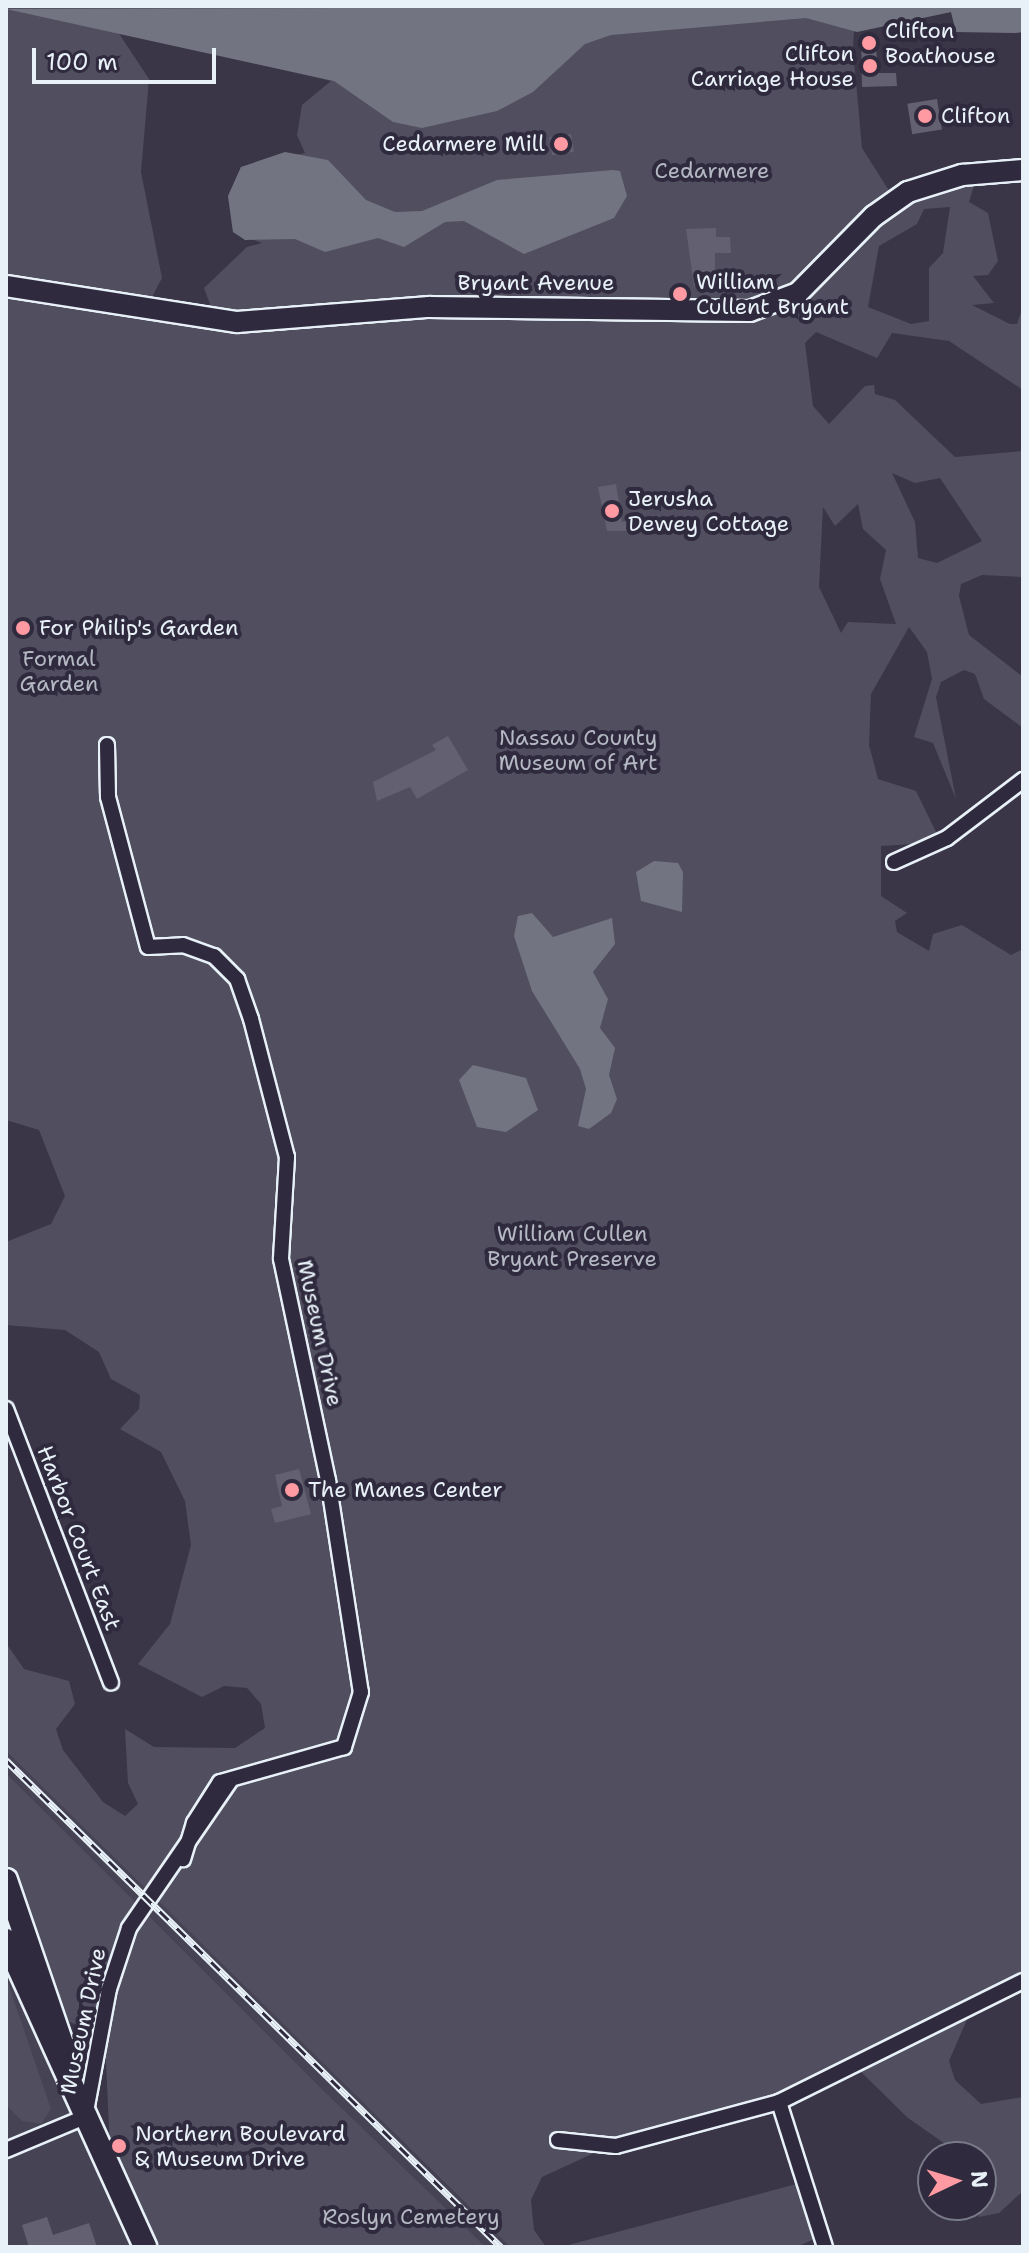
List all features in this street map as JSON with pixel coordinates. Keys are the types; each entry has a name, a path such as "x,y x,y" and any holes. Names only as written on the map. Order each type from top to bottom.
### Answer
{"main road":[{"name":"Bryant Avenue","path":"6,286 237,322 417,307 750,311 798,293 874,216 908,192 962,175 1023,170"},
{"path":"6,1880 85,2117"},
{"path":"6,1940 145,2247"}],"street":[{"name":"Museum Drive","path":"85,2117 118,1955 135,1917 183,1859 235,1775 344,1747 361,1692 331,1492 281,1259 287,1157 251,1019 237,979 214,956 183,945 148,947 108,797 107,745"},
{"path":"894,862 947,838 1023,780"},
{"name":"Harbor Court East","path":"6,1409 111,1683"},
{"path":"558,2140 616,2146 779,2102 1023,1981"},
{"path":"779,2102 825,2247"},
{"path":"6,2150 85,2117"}],"shaded area":[{"path":"6,1751 148,1889 134,1902 6,1773"},
{"path":"161,1901 510,2247 486,2247 325,2092 148,1915"},
{"path":"6,1940 145,2247 6,2247"}],"green space":[{"name":"William Cullen Bryant Preserve","path":"6,6 299,6 324,20 396,25 405,23 401,6 435,6 417,21 414,45 370,78 379,98 390,102 453,53 477,6 826,6 889,20 925,6 1023,6 1023,32 956,32 951,12 854,31 853,49 862,148 895,200 873,218 958,182 975,182 969,202 988,213 998,261 988,275 973,276 994,303 972,305 1010,324 1017,324 1023,306 1023,390 949,341 892,333 877,358 816,332 805,343 813,406 829,424 865,386 874,385 875,394 895,400 955,457 1023,451 1023,577 982,575 961,584 959,596 969,635 1023,677 1023,728 984,699 975,674 964,670 941,682 936,697 956,799 933,743 914,737 932,679 927,652 909,627 871,694 869,745 878,779 916,791 937,834 929,843 881,846 881,896 907,913 895,921 897,932 929,951 933,934 962,925 1011,955 1023,949 1023,1981 972,2008 949,2061 955,2080 981,2104 1023,2097 1023,2191 999,2213 997,2141 941,2141 908,2118 856,2067 779,2101 616,2143 542,2177 531,2200 534,2230 546,2247 510,2247 6,1751 6,1643 24,1669 69,1681 75,1704 56,1729 63,1750 103,1802 125,1816 138,1804 128,1783 125,1729 154,1747 235,1748 265,1728 261,1704 247,1688 224,1686 202,1697 138,1664 170,1624 191,1545 185,1501 161,1452 120,1429 139,1409 140,1395 111,1379 99,1352 65,1330 6,1325 6,1242 51,1224 65,1196 39,1130 6,1120","holes":["118,32 331,81 302,105 297,135 305,153 241,167 228,196 233,232 262,243 247,247 204,288 216,320 145,310 162,278 141,172 149,79","950,207 943,253 929,268 929,321 911,324 868,307 879,246 917,224 924,209","892,473 915,483 940,478 982,541 937,563 918,558 915,522","858,504 863,529 886,550 880,579 896,624 848,622 841,633 819,587 823,507 835,526"]},
{"name":"Roslyn Cemetery","path":"6,1773 325,2092 486,2247 145,2247 111,2171 104,2019 80,2026 54,2016 6,1877"},
{"path":"6,1977 51,2109 41,2124 22,2121 6,2105"},
{"path":"800,2183 818,2237 797,2247 561,2247"}],"water":[{"path":"1023,6 1023,32 1015,33 956,32 951,12 857,32 806,18 611,35 585,44 533,92 497,111 422,128 393,122 334,81 6,9"},
{"path":"285,152 328,160 366,200 395,212 422,211 497,180 613,170 620,171 627,196 614,218 524,254 464,221 445,222 404,247 378,238 325,252 295,239 245,240 233,232 228,196 241,167"},
{"path":"654,861 678,863 683,872 682,912 641,901 636,872"},
{"path":"532,913 553,937 612,918 615,944 593,972 608,999 600,1028 615,1048 609,1075 617,1099 611,1113 589,1129 578,1126 586,1089 580,1069 532,991 514,936 518,916"},
{"path":"473,1065 526,1078 538,1110 506,1132 477,1127 459,1080"}],"building":[{"name":"Clifton Carriage House","path":"874,34 879,73 896,73 897,86 862,87 861,37"},
{"name":"Clifton","path":"937,99 942,130 912,134 907,104"},
{"name":"Cedarmere Mill","path":"571,134 574,152 552,155 549,137"},
{"name":"Cedarmere","path":"716,228 716,237 730,237 731,253 715,253 715,287 694,286 686,229"},
{"name":"Jerusha Dewey Cottage","path":"616,484 622,522 639,519 641,531 607,531 598,487"},
{"path":"448,736 468,770 417,799 410,787 377,801 373,782 436,750 432,745"},
{"name":"The Manes Center","path":"299,1469 311,1514 275,1523 271,1509 282,1506 275,1475"},
{"path":"47,2217 53,2235 89,2223 97,2247 29,2247 22,2225"}],"railway":[{"path":"6,1760 501,2247"}],"place":[{"name":"Clifton Boathouse","path":"869,43"},
{"name":"Clifton Carriage House","path":"870,66"},
{"name":"Clifton","path":"925,116"},
{"name":"Cedarmere Mill","path":"561,144"},
{"name":"William Cullent Bryant","path":"680,294"},
{"name":"Jerusha Dewey Cottage","path":"612,511"},
{"name":"For Philip's Garden","path":"23,628"},
{"name":"The Manes Center","path":"292,1490"},
{"name":"Northern Boulevard & Museum Drive","path":"119,2146"}],"park label":[{"name":"Formal Garden","path":"59,670"},
{"name":"Nassau County Museum of Art","path":"578,750"}]}
